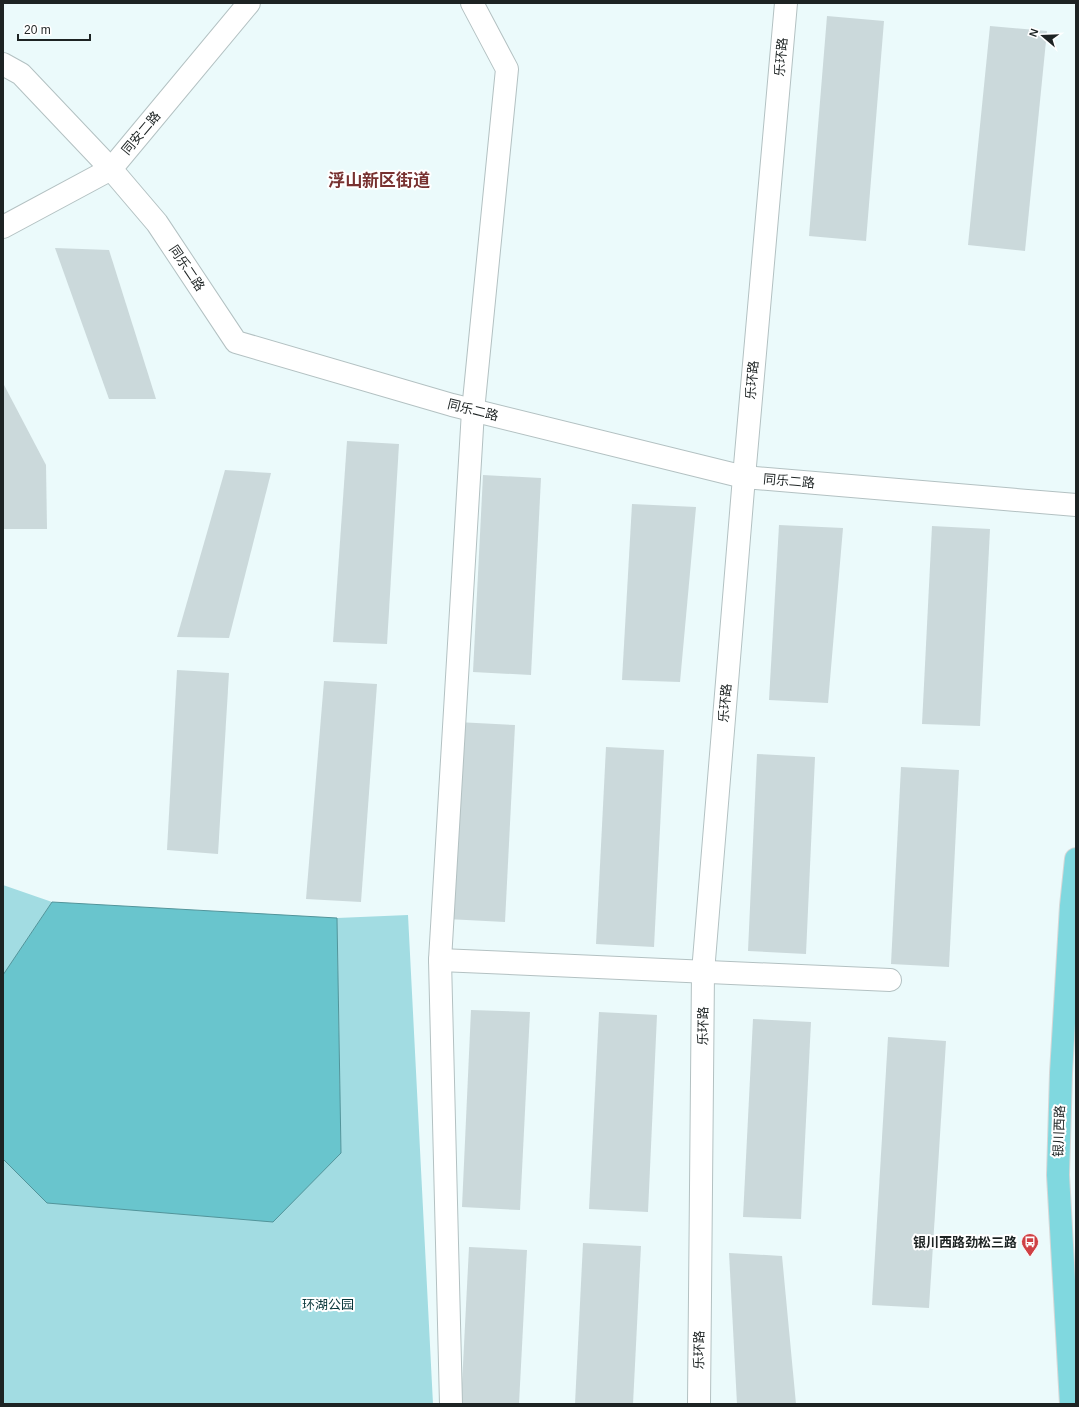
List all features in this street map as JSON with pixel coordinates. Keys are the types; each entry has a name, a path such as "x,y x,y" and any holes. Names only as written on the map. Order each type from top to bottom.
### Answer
{"main road":[{"name":"银川西路","path":"1071,1404 1058,1175 1061,1066 1071,906 1076,859"}],"street":[{"name":"同安二路","path":"3,227 111,169 249,3"},
{"path":"451,1404 440,960 472,411 507,69 472,3"},
{"name":"乐环路","path":"699,1404 704,972 744,477 786,3"},
{"name":"同乐二路","path":"3,64 21,74 111,169 157,223 236,342 472,411 744,477 1076,505"},
{"path":"440,960 890,980"}],"green space":[{"path":"3,885 52,902 3,975"},
{"name":"环湖公园","path":"408,915 433,1404 3,1404 3,1159 47,1203 341,1153 337,918"}],"shaded area":[{"path":"52,902 337,918 341,1153 273,1222 47,1203 3,1159 3,975"}],"building":[{"path":"827,16 884,21 866,241 809,236"},
{"path":"990,26 1047,31 1025,251 968,245"},
{"path":"55,248 109,250 156,399 109,399"},
{"path":"3,383 46,465 47,529 3,529"},
{"path":"347,441 399,444 387,644 333,642"},
{"path":"225,470 271,473 229,638 177,637"},
{"path":"483,475 541,478 531,675 473,672"},
{"path":"632,504 696,507 680,682 622,680"},
{"path":"779,525 843,528 828,703 769,700"},
{"path":"932,526 990,529 980,726 922,724"},
{"path":"177,670 229,673 218,854 167,850"},
{"path":"324,681 377,684 361,902 306,899"},
{"path":"457,722 515,725 505,922 447,919"},
{"path":"606,747 664,750 654,947 596,944"},
{"path":"757,754 815,757 806,954 748,951"},
{"path":"901,767 959,770 949,967 891,964"},
{"path":"471,1010 530,1012 520,1210 462,1207"},
{"path":"599,1012 657,1015 648,1212 589,1209"},
{"path":"753,1019 811,1022 801,1219 743,1217"},
{"path":"888,1037 946,1041 929,1308 872,1305"},
{"path":"583,1243 641,1246 633,1404 575,1404"},
{"path":"469,1247 527,1250 519,1404 461,1404"},
{"path":"729,1253 782,1256 796,1404 737,1404"}],"place":[{"name":"银川西路劲松三路","path":"1030,1257"}],"district":[{"name":"浮山新区街道","path":"379,180"}]}
